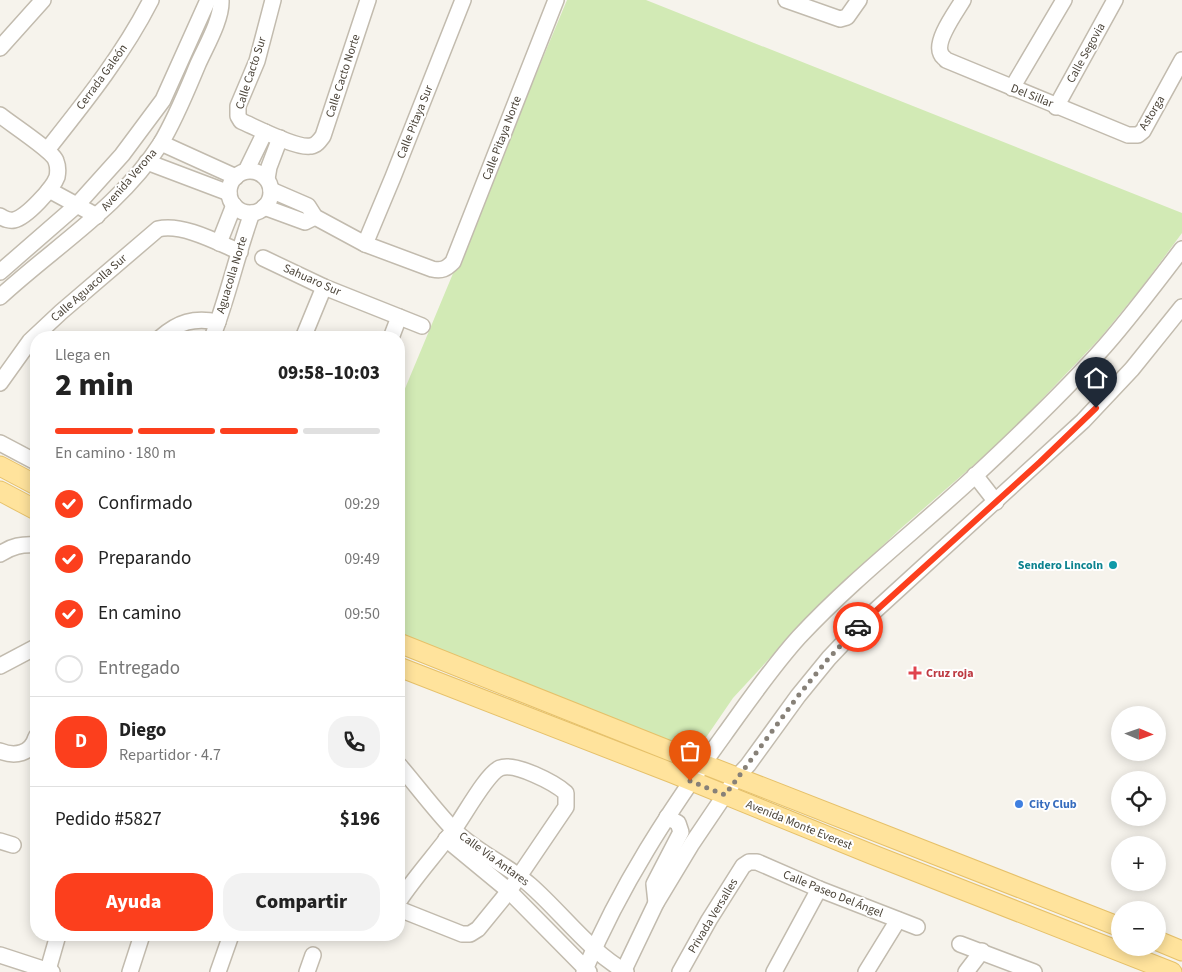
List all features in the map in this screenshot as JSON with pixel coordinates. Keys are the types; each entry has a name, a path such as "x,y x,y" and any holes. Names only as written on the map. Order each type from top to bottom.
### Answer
{"main road":[{"path":"0,466 30,482"},
{"path":"0,491 30,507"},
{"name":"Avenida Monte Everest","path":"405,644 703,764 1111,923"},
{"name":"Avenida Monte Everest","path":"405,669 1172,972"},
{"path":"1028,915 1037,894"},
{"path":"1166,944 1182,951"}],"street":[{"path":"0,48 43,0"},
{"name":"Cerrada Galeón","path":"47,150 98,86 124,47 150,0"},
{"name":"Avenida Verona","path":"0,272 77,205 122,155 163,100 208,0"},
{"name":"Avenida Verona","path":"0,297 28,271 97,216 147,162 161,143 176,116 216,24 222,7 221,0"},
{"name":"Calle Cacto Sur","path":"265,132 241,120 238,116 238,106 257,60 273,0"},
{"name":"Calle Cacto Norte","path":"280,138 311,146 317,143 323,136 368,0"},
{"name":"Calle Pitaya Sur","path":"365,244 463,0"},
{"name":"Calle Pitaya Norte","path":"365,244 432,269 448,268 453,262 556,0"},
{"path":"786,0 840,19 847,17 859,0"},
{"name":"Del Sillar","path":"963,0 942,37 941,54 946,60 1056,107 1134,136"},
{"path":"1012,88 1064,0"},
{"name":"Calle Segovia","path":"1056,107 1115,0"},
{"name":"Astorga","path":"1134,136 1143,131 1182,60"},
{"path":"0,115 47,150 56,159 58,167 57,177 49,190 33,207 21,217 13,220 0,216"},
{"path":"240,252 219,243 231,199 230,187 241,174 265,132 280,138 269,168 268,202 258,210"},
{"path":"161,143 241,174 257,172 269,185 308,206 316,218 365,244"},
{"path":"147,162 231,199 245,212 258,210 305,222 316,218"},
{"path":"49,190 97,216"},
{"path":"33,207 53,226"},
{"name":"Aguacolla Norte","path":"215,331 240,252 258,210"},
{"name":"Calle Aguacolla Sur","path":"41,331 158,229 167,227 179,228 219,243"},
{"path":"586,971 594,948 616,900 667,817 690,781 763,681 797,639 849,587 975,475 1049,405 1105,346 1182,249"},
{"name":"Sahuaro Sur","path":"262,258 324,287 422,326"},
{"path":"306,331 324,287"},
{"path":"624,971 656,902 725,795 798,696 829,658 866,619 1084,421 1132,369 1182,307"},
{"path":"394,331 399,317"},
{"path":"169,331 180,323 190,320 201,319 218,322"},
{"name":"Calle Aguacolla Sur","path":"0,383 30,341"},
{"path":"0,444 30,459"},
{"path":"975,475 996,502"},
{"path":"6,550 30,544"},
{"path":"0,666 30,650"},
{"path":"0,751 22,754 30,747"},
{"path":"405,893 488,780 500,768 519,769 552,782 566,793 566,807 509,891 478,929 470,934 462,934 405,912"},
{"name":"Calle Vía Antares","path":"405,773 450,834 509,891 586,971"},
{"path":"656,902 654,884 666,857 681,832 678,823 667,817"},
{"name":"Calle Vía Antares","path":"450,834 519,876 538,892 594,948 624,971"},
{"name":"Calle Paseo Del Ángel","path":"749,862 757,862 819,889 917,927"},
{"name":"Privada Versalles","path":"680,972 709,920 743,866 749,862"},
{"path":"774,972 819,889"},
{"path":"866,972 898,920"},
{"path":"0,955 50,971 57,941"},
{"path":"130,972 140,941"},
{"path":"218,972 229,941"},
{"path":"960,944 1034,972"},
{"path":"966,972 982,951"},
{"path":"307,972 313,955"}],"green space":[{"path":"567,0 646,0 1182,213 1182,233 1142,287 1101,337 1007,436 899,530 805,620 733,698 694,755 405,641 405,389"}],"way so far":[{"path":"690,781 725,795 798,696 829,658 858,627"}],"place":[{"name":"Sendero Lincoln","path":"1113,565"},
{"name":"Cruz roja","path":"915,673"},
{"name":"City Club","path":"1019,804"}],"route":[{"path":"858,627 1040,462 1096,408"}]}
